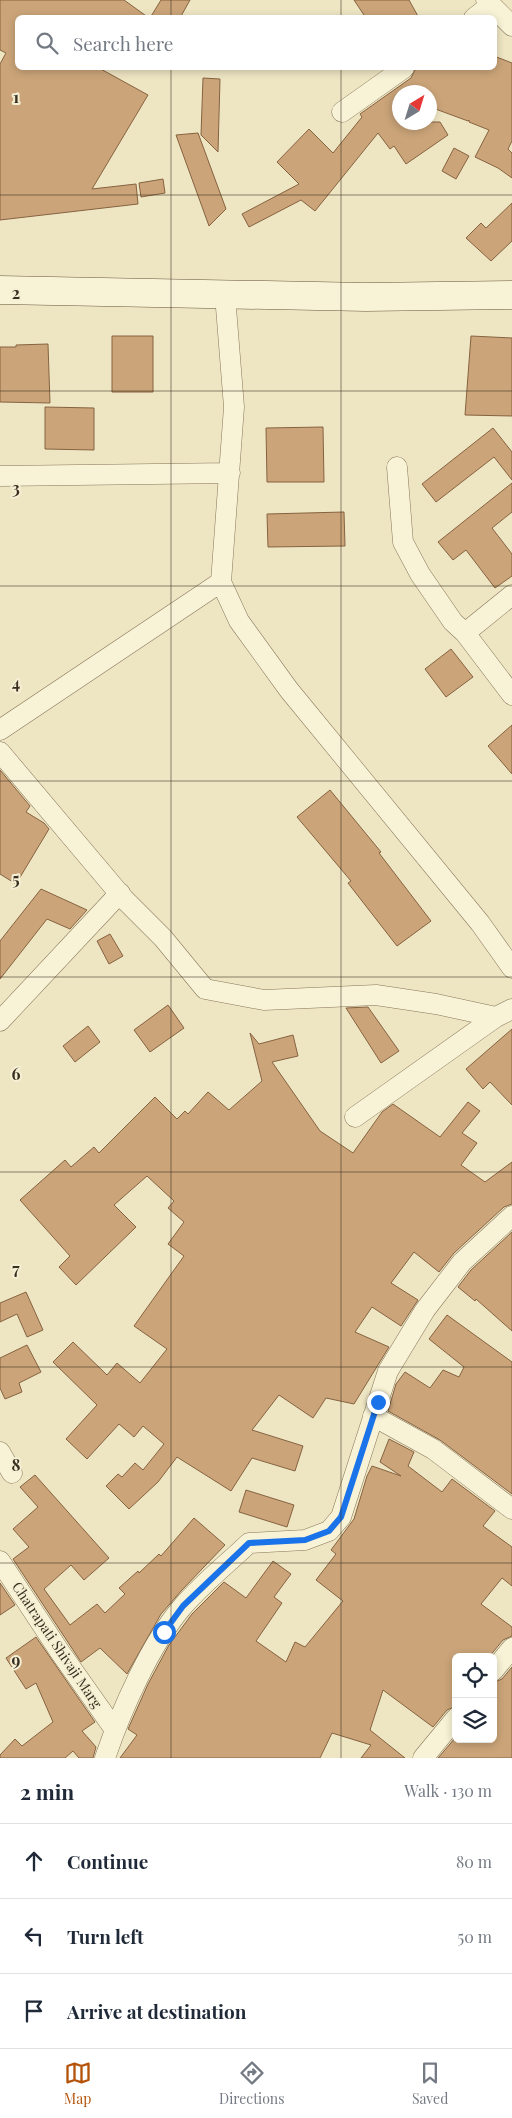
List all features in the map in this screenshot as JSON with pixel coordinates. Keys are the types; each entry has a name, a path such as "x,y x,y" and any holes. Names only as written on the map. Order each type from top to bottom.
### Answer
{"street":[{"path":"477,15 489,3 512,26"},
{"path":"342,112 401,70"},
{"path":"0,290 356,297 512,295"},
{"path":"225,295 234,407 221,582 239,621 289,690 474,916 512,968"},
{"path":"397,467 403,542 420,574 453,622 464,633 512,695"},
{"path":"0,476 230,472"},
{"path":"0,730 221,582"},
{"path":"464,633 512,595"},
{"path":"0,752 120,893 164,938 205,989 264,1000 376,995 504,1013"},
{"path":"0,1021 120,893"},
{"path":"355,1117 504,1013"},
{"path":"107,1757 118,1720 164,1632 183,1606 249,1543 305,1540 329,1531 341,1517 388,1371 425,1310 462,1262 512,1216"},
{"path":"373,1416 433,1449 512,1510"},
{"path":"0,1452 12,1473"},
{"name":"Chatrapati Shivaji Marg","path":"0,1561 60,1652 115,1730"},
{"path":"497,1666 512,1648"},
{"path":"423,1758 452,1723"}],"building":[{"path":"0,0 124,0 145,15 15,15 15,70 103,70 148,95 92,189 136,184 138,204 0,220 0,64 6,53 0,50"},
{"path":"161,0 190,0 182,15 152,15"},
{"path":"354,0 409,0 417,15 364,15"},
{"path":"497,57 512,63 512,141 508,149 512,153 512,178 498,168 475,157 489,130 469,122 469,120 437,110 437,85 401,85 411,78 415,70 497,70"},
{"path":"203,78 220,79 218,152 201,135"},
{"path":"392,91 392,130 437,130 437,122 440,122 448,135 406,164 394,146 390,149 378,133 315,211 301,200 249,227 242,214 299,184 277,162 309,129 333,153 362,117 360,114"},
{"path":"198,133 226,209 209,226 176,135"},
{"path":"454,148 469,156 456,179 442,171"},
{"path":"163,179 165,193 141,197 139,183"},
{"path":"512,203 512,241 491,261 466,238 481,223 486,228"},
{"path":"112,336 153,336 153,392 112,392"},
{"path":"471,336 512,338 512,416 465,415"},
{"path":"48,344 50,403 0,402 0,347"},
{"path":"45,407 94,408 94,450 45,449"},
{"path":"323,427 324,482 267,482 266,428"},
{"path":"493,428 512,452 512,480 494,457 436,502 422,484"},
{"path":"512,483 512,512 492,528 512,554 512,576 495,588 466,550 453,560 438,542"},
{"path":"344,512 345,546 268,547 267,514"},
{"path":"451,649 473,677 446,697 425,669"},
{"path":"512,725 512,774 488,746"},
{"path":"0,770 30,806 26,812 44,823 49,829 16,884 0,874"},
{"path":"330,790 381,852 379,853 431,921 397,946 348,883 351,881 297,817"},
{"path":"41,889 87,910 70,929 47,919 0,979 0,941"},
{"path":"110,934 123,956 109,964 97,941"},
{"path":"168,1005 184,1028 150,1052 134,1030"},
{"path":"368,1007 399,1051 381,1063 346,1008"},
{"path":"88,1026 100,1042 75,1062 63,1046"},
{"path":"512,1029 512,1105 490,1082 483,1089 466,1069"},
{"path":"250,1033 259,1044 293,1035 298,1056 272,1062 320,1131 353,1153 382,1112 393,1104 440,1137 468,1102 480,1111 462,1133 477,1143 461,1165 485,1182 512,1162 512,1204 504,1207 454,1253 439,1272 414,1252 391,1283 418,1300 401,1326 372,1307 355,1332 389,1347 354,1404 326,1398 313,1418 279,1395 252,1430 303,1446 295,1471 252,1458 231,1491 177,1457 158,1482 129,1509 106,1486 118,1474 122,1477 135,1463 143,1470 164,1444 143,1426 134,1437 119,1424 87,1459 66,1439 97,1405 53,1362 73,1342 107,1375 117,1363 140,1383 167,1349 134,1326 184,1256 168,1244 184,1222 168,1208 174,1201 147,1176 114,1205 136,1227 76,1285 59,1267 70,1256 20,1200 65,1160 71,1167 94,1147 99,1153 155,1097 177,1119 185,1111 188,1114 208,1092 229,1110 262,1081"},
{"path":"512,1232 512,1331 476,1299 475,1301 458,1287 471,1270"},
{"path":"26,1292 43,1330 27,1337 17,1314 0,1322 0,1303"},
{"path":"447,1315 512,1362 512,1494 440,1440 388,1411 396,1384 405,1372 430,1388 443,1370 459,1377 464,1367 429,1339"},
{"path":"27,1345 41,1372 19,1383 22,1392 5,1399 0,1388 0,1358"},
{"path":"389,1439 414,1452 408,1466 442,1492 452,1479 495,1511 483,1526 512,1547 512,1586 502,1578 481,1604 512,1627 512,1636 503,1640 492,1653 452,1653 452,1708 447,1710 433,1727 383,1690 370,1730 405,1758 361,1758 371,1745 332,1733 320,1758 120,1758 137,1735 128,1729 148,1684 169,1645 192,1614 224,1582 246,1598 273,1561 291,1574 274,1597 282,1603 256,1641 286,1662 295,1642 305,1647 343,1601 316,1580 336,1554 331,1550 354,1519 367,1476 372,1466 401,1476 380,1462"},
{"path":"35,1475 109,1558 84,1580 71,1565 44,1589 70,1625 97,1604 105,1613 125,1594 119,1588 138,1571 139,1573 159,1554 161,1556 194,1518 225,1545 161,1614 127,1674 100,1648 81,1662 13,1559 29,1547 13,1529 38,1507 20,1487"},
{"path":"246,1490 294,1505 287,1527 239,1512"},
{"path":"0,1583 15,1605 0,1615"},
{"path":"36,1637 95,1722 82,1731 96,1747 93,1758 79,1758 73,1751 65,1758 0,1758 0,1755 15,1739 22,1746 53,1722 36,1683 26,1689 6,1658"},
{"path":"512,1667 512,1758 438,1758 452,1742 497,1743 497,1681 502,1679"}],"route":[{"path":"164,1632 183,1606 249,1543 305,1540 329,1531 341,1517 378,1402"}]}
